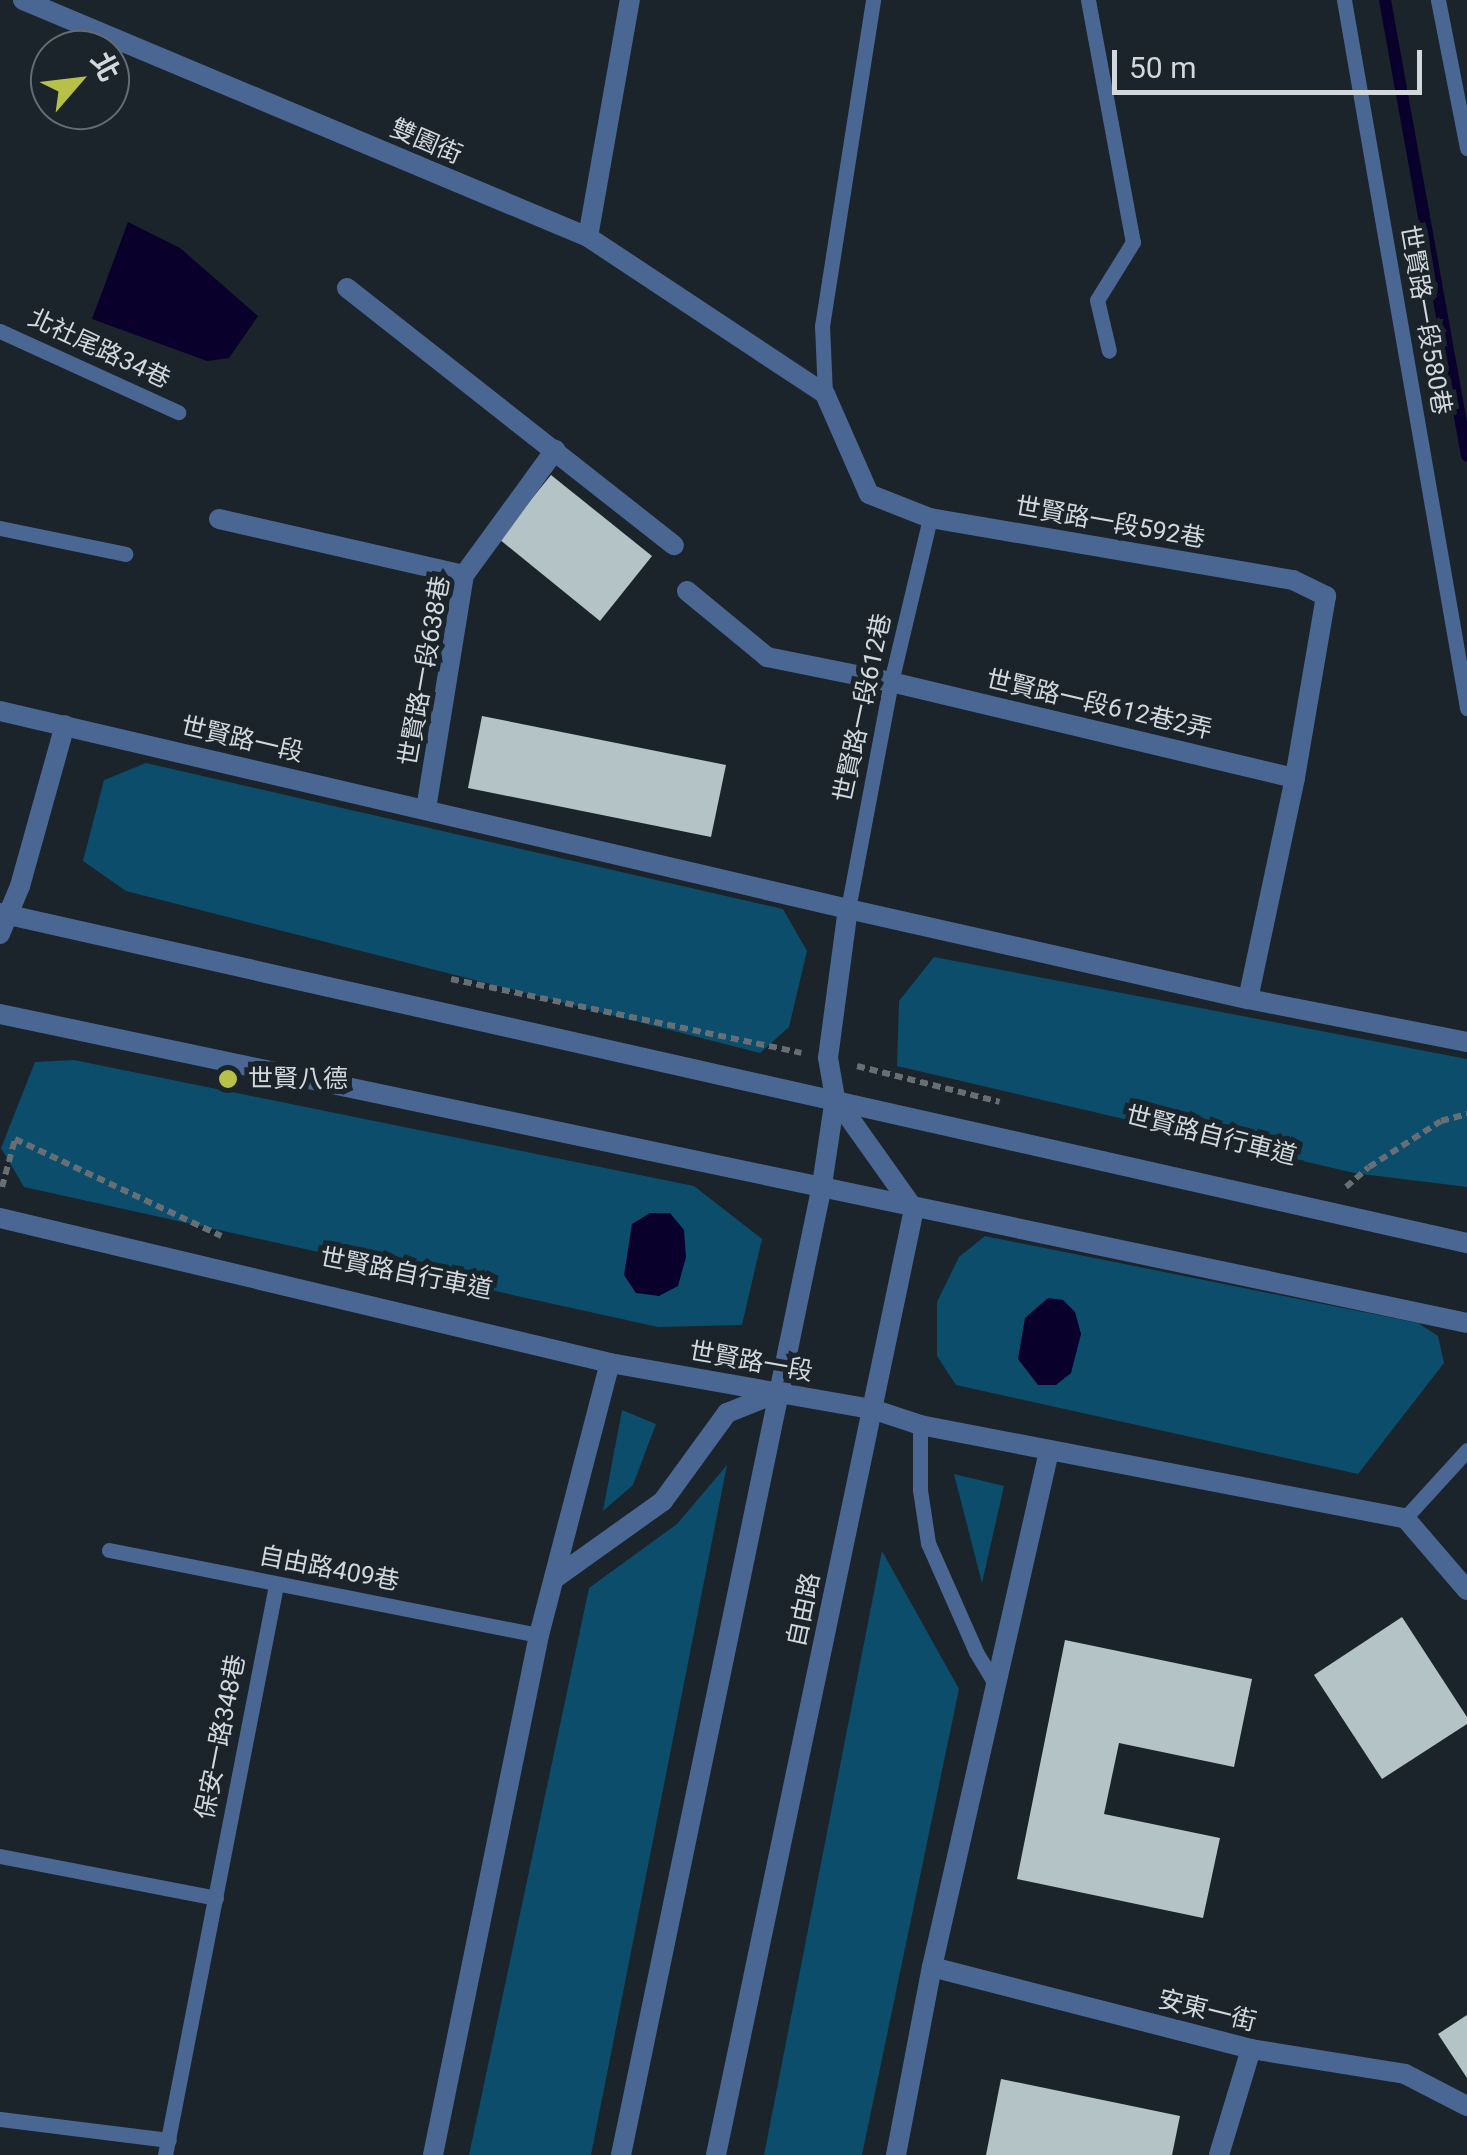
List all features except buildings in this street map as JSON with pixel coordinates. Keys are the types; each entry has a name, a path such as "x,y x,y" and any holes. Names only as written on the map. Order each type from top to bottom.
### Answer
{"street":[{"name":"雙園街","path":"23,0 588,237"},
{"path":"630,0 588,237 825,394"},
{"path":"347,288 674,544"},
{"name":"世賢路一段592巷","path":"825,394 869,494 930,518 1293,580 1326,596 1295,778 1248,999"},
{"name":"世賢路一段638巷","path":"426,808 464,575 555,450"},
{"path":"219,520 464,575"},
{"name":"世賢路一段612巷2弄","path":"687,592 767,657 892,682 1295,778"},
{"name":"世賢路一段","path":"0,711 848,909 1248,999 1467,1042"},
{"path":"65,724 3,921 836,1098 1467,1243"},
{"path":"621,2155 822,1185 836,1098 828,1058 848,909"},
{"path":"0,1014 1467,1323"},
{"path":"836,1098 914,1208"},
{"name":"自由路","path":"716,2155 914,1208"},
{"name":"世賢路一段","path":"0,1218 610,1363 872,1409 920,1425 1405,1518"},
{"path":"433,2155 539,1634 558,1576 610,1363"},
{"path":"558,1576 663,1500 727,1413 779,1393"},
{"path":"896,2155 932,1967 1048,1451"},
{"path":"1405,1518 1467,1590"},
{"name":"安東一街","path":"932,1967 1251,2049 1405,2074 1467,2106"},
{"path":"1219,2155 1251,2049"}],"lane":[{"path":"825,394 822,326 873,0"},
{"path":"1088,0 1133,242 1097,300 1109,351"},
{"name":"世賢路一段580巷","path":"1344,0 1467,708"},
{"path":"1438,0 1467,148"},
{"name":"北社尾路34巷","path":"0,331 178,412"},
{"name":"世賢路一段612巷","path":"848,909 892,682 930,518"},
{"path":"0,528 126,554"},
{"path":"920,1425 920,1490 928,1543 976,1652 996,1685"},
{"path":"1405,1518 1467,1450"},
{"name":"自由路409巷","path":"109,1550 539,1634"},
{"name":"保安一路348巷","path":"167,2148 276,1585"},
{"path":"0,1856 216,1898"},
{"path":"0,2119 167,2148"}],"path":[{"path":"870,1069 1004,1103"},
{"path":"1328,1186 1348,1187 1369,1167 1442,1121 1467,1114"},
{"path":"0,1193 16,1139 223,1237"}],"shaded area":[{"path":"128,222 180,248 258,316 229,358 207,361 92,319"},
{"path":"146,763 783,909 807,951 789,1027 760,1053 126,891 83,861 104,780"},
{"path":"934,957 1467,1059 1467,1187 1354,1173 897,1066 899,1001"},
{"path":"74,1060 694,1186 762,1239 742,1325 658,1327 24,1187 1,1148 35,1062"},
{"path":"650,1213 670,1213 684,1230 686,1257 678,1286 659,1296 636,1293 624,1275 632,1224"},
{"path":"985,1236 1418,1323 1438,1336 1444,1363 1358,1474 956,1385 937,1356 937,1302 959,1257"},
{"path":"1048,1298 1063,1300 1075,1312 1081,1334 1071,1373 1056,1385 1038,1385 1018,1359 1025,1318"},
{"path":"622,1410 656,1424 633,1485 603,1511"},
{"path":"727,1465 591,2155 469,2155 589,1588 677,1524"},
{"path":"954,1474 1004,1486 982,1583"},
{"path":"882,1551 959,1689 862,2155 764,2155"}],"waterway":[{"path":"1385,0 1467,456"}],"place":[{"name":"世賢八德","path":"228,1079"}]}
